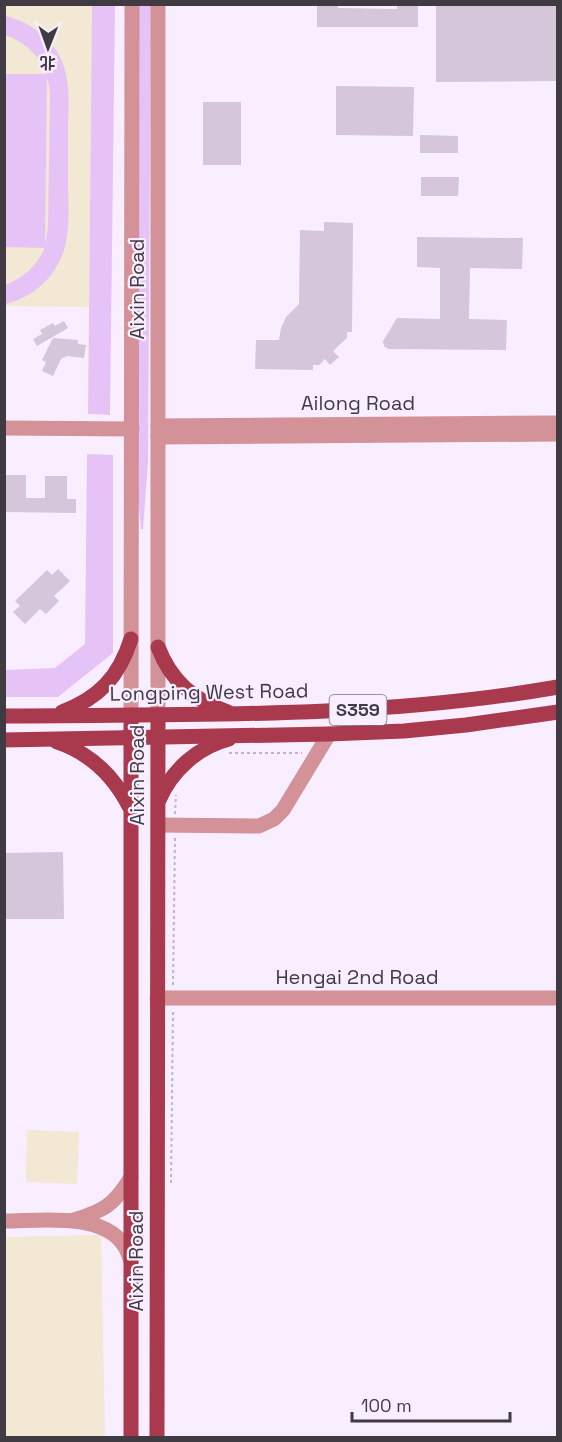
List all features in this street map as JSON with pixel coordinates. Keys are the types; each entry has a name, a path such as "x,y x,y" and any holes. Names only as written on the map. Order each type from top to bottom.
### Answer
{"main road":[{"path":"47,716 78,705 92,697 104,686 121,666 131,639"},
{"path":"158,647 164,664 184,687 216,708 236,714"},
{"name":"Longping West Road","path":"4,716 332,711 409,706 558,687"},
{"name":"S359","path":"4,740 404,731 558,712"},
{"name":"Aixin Road","path":"131,715 131,1437"},
{"name":"Aixin Road","path":"157,1437 165,998 158,825 158,715"},
{"path":"131,790 136,780 145,777 152,779 158,796 171,778 192,758 221,741 244,736"},
{"path":"49,740 68,746 98,765 121,790 131,808"}],"street":[{"name":"Aixin Road","path":"131,715 132,4"},
{"name":"Aixin Road","path":"158,4 158,715"},
{"name":"Ailong Road","path":"158,431 558,423"},
{"path":"4,428 132,429"},
{"name":"Ailong Road","path":"158,431 558,434"},
{"path":"158,825 260,826 274,819 283,810 329,734"},
{"name":"Hengai 2nd Road","path":"165,998 558,998"},
{"path":"74,1220 95,1214 110,1204 122,1193 131,1177"},
{"path":"4,1221 74,1220 95,1225 111,1233 123,1244 131,1261"}],"path":[{"path":"224,753 318,753"},
{"path":"171,1188 165,998 176,792"}],"shaded area":[{"path":"151,4 148,462 143,529 141,529 138,498 139,5"},
{"path":"5,5 92,5 89,307 5,306"},
{"path":"92,5 115,5 110,415 88,414"},
{"path":"5,16 30,26 45,37 61,59 69,99 68,218 64,251 53,272 42,285 29,295 5,304 5,285 29,271 45,248 5,247 5,74 47,74 30,50 19,41 5,35","holes":["47,78 49,84 48,228 45,244"]},
{"path":"87,454 113,455 113,653 58,697 5,697 5,670 55,668 85,644"},
{"path":"27,1130 79,1132 77,1184 26,1182"},
{"path":"101,1235 105,1437 5,1437 4,1237"}],"building":[{"path":"317,4 338,4 338,8 397,9 397,4 418,4 418,27 317,27"},
{"path":"436,4 558,4 558,81 436,82"},
{"path":"336,86 414,87 413,136 336,135"},
{"path":"203,102 241,102 241,165 203,165"},
{"path":"420,135 458,136 458,153 420,153"},
{"path":"421,177 459,177 458,196 421,196"},
{"path":"324,222 353,223 352,332 347,332 347,338 333,351 339,357 330,365 325,359 319,365 313,365 313,370 255,369 256,340 279,340 286,317 299,304 300,230 324,231"},
{"path":"417,237 523,238 522,269 470,268 469,319 507,320 506,350 388,349 384,346 383,341 397,318 440,319 440,268 417,267"},
{"path":"64,321 68,328 37,346 33,339 42,334 40,330 53,323 55,326"},
{"path":"53,338 78,340 78,344 86,345 84,358 67,356 61,359 53,376 42,371 46,362 42,360"},
{"path":"4,475 26,475 26,498 45,498 45,476 67,476 67,499 76,499 76,513 4,512"},
{"path":"58,569 70,581 54,596 59,601 46,614 40,609 25,624 13,612 20,606 15,601 47,570 52,575"},
{"path":"63,852 64,919 4,919 4,853"}]}
